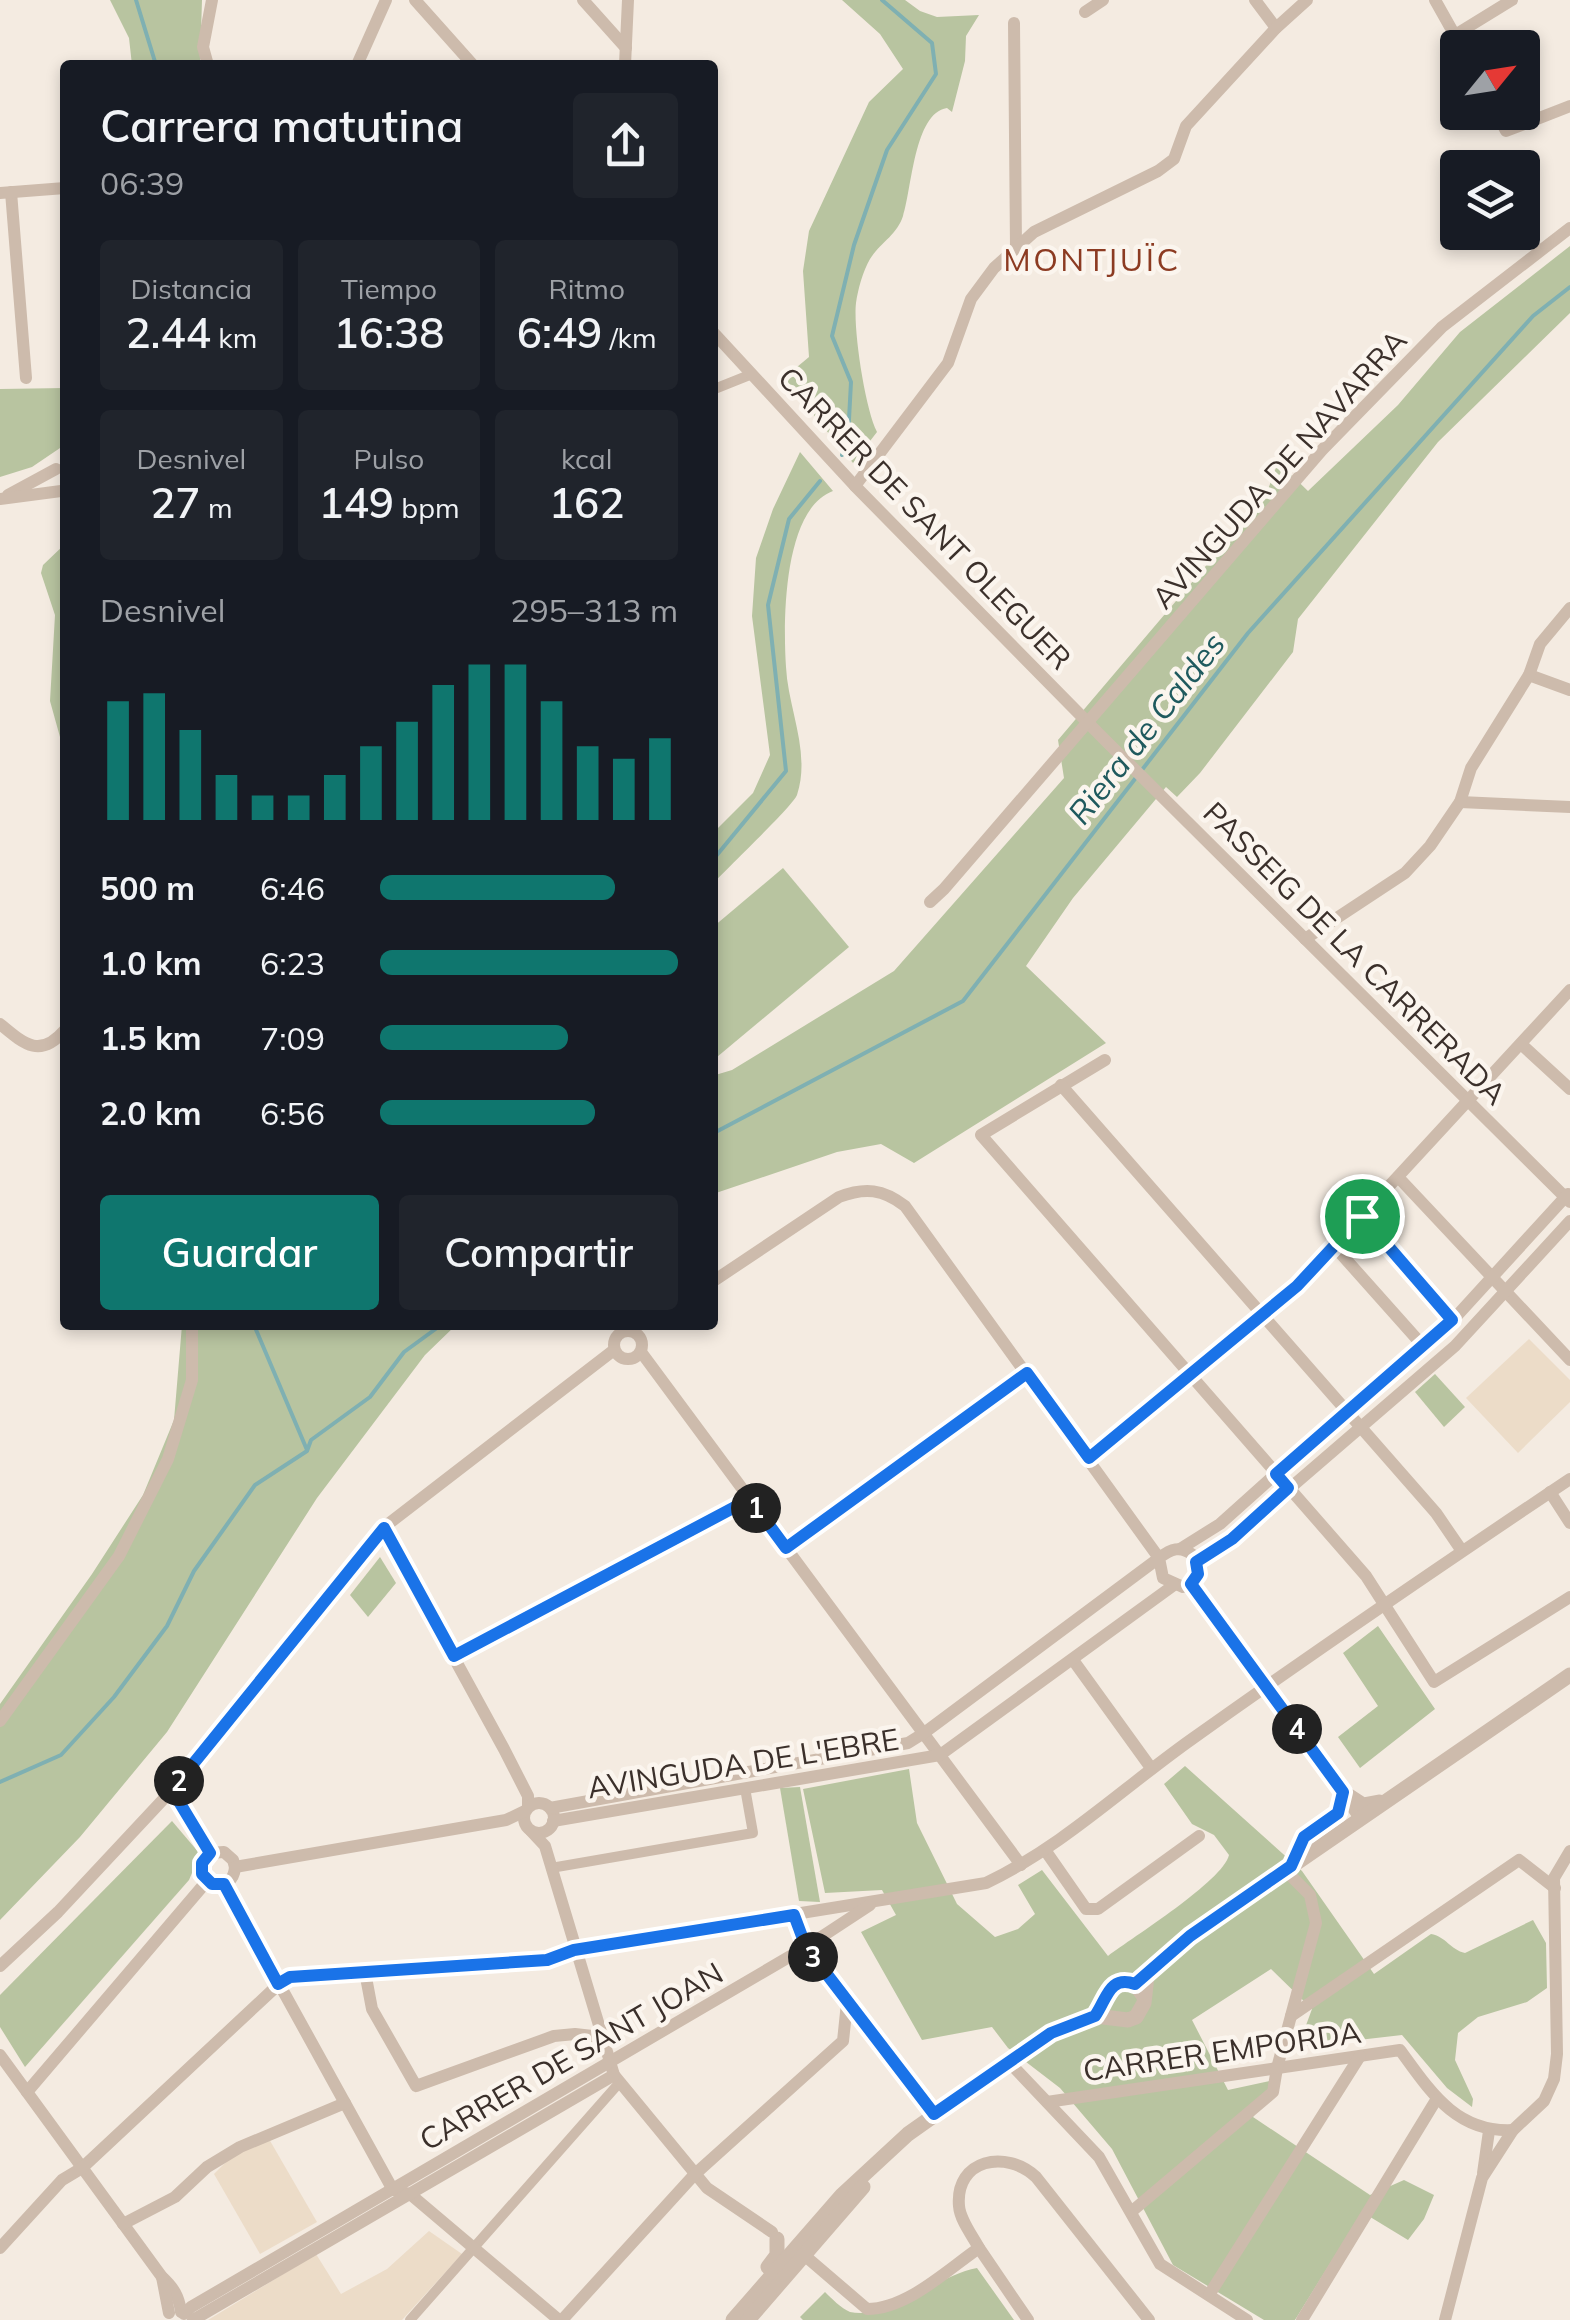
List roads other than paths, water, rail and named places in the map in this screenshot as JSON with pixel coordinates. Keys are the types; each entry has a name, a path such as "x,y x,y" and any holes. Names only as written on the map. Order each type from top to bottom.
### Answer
{"street":[{"path":"359,60 386,0"},
{"path":"415,0 469,60"},
{"path":"582,0 626,48"},
{"path":"625,60 628,0"},
{"path":"1085,12 1103,0"},
{"path":"1254,0 1276,28"},
{"path":"855,486 948,364 971,299 994,268 1034,232 1158,171 1174,159 1186,126 1307,0"},
{"path":"1435,0 1452,30"},
{"path":"1472,30 1512,0"},
{"path":"207,60 204,47 211,6"},
{"path":"1014,23 1016,248"},
{"path":"1540,118 1570,106"},
{"path":"26,378 6,193 60,188"},
{"name":"AVINGUDA DE NAVARRA","path":"930,902 1322,450 1442,327 1570,228"},
{"name":"CARRER DE SANT OLEGUER","path":"718,337 855,486 1104,739"},
{"path":"718,388 752,374"},
{"path":"1,499 60,467"},
{"path":"1,499 60,491"},
{"path":"1305,939 1405,872 1430,846 1460,802 1471,768 1529,675 1540,644 1570,608"},
{"path":"1529,675 1570,690"},
{"name":"PASSEIG DE LA CARRERADA","path":"1104,739 1468,1103 1568,1197"},
{"path":"1460,802 1570,807"},
{"path":"1089,1458 1297,1286 1570,990"},
{"path":"0,1024 23,1042 38,1047 48,1046 60,1035"},
{"path":"1522,1044 1570,1090"},
{"path":"1105,1060 981,1135 1366,1576 1434,1682 1570,1597"},
{"path":"1061,1086 1436,1513 1462,1551"},
{"path":"1398,1177 1570,1360"},
{"path":"718,1278 839,1197 858,1190 878,1190 905,1206 1159,1558 1163,1578 1183,1587 1198,1574 1196,1562 1187,1551 1172,1550 1159,1558"},
{"path":"1180,1549 1220,1524 1424,1347 1568,1197"},
{"path":"1362,1216 1452,1320"},
{"path":"1196,1562 1232,1539 1456,1346 1570,1221"},
{"path":"1334,1246 1424,1347"},
{"path":"0,1721 119,1556 168,1459 192,1380 192,1330"},
{"path":"619,1330 614,1350 629,1360 640,1352 642,1330"},
{"path":"0,1966 58,1912 172,1790 384,1528 614,1350"},
{"path":"640,1352 1021,1865"},
{"path":"786,1548 1027,1373"},
{"path":"0,2248 62,2180 82,2168 290,1977 547,1960 574,1950 986,1884 1046,1850 1266,1686 1570,1479"},
{"path":"1550,1492 1570,1523"},
{"path":"454,1656 750,1499"},
{"path":"384,1528 536,1815 574,1950 615,2074 694,2175 716,2195 799,2252 867,2309 881,2309 910,2295 979,2248"},
{"name":"AVINGUDA DE L'EBRE","path":"235,1867 908,1744 1159,1558"},
{"path":"1191,1584 1360,1818"},
{"path":"940,1756 1174,1585"},
{"path":"1073,1660 1151,1768"},
{"path":"738,2320 762,2285 799,2252 808,2232 890,2150 934,2114 1051,2033 1104,2012 1128,2020 1136,2017 1142,2011 1142,1985 1190,1936 1570,1675"},
{"name":"AVINGUDA DE L'EBRE","path":"536,1815 745,1788 940,1756"},
{"path":"551,1868 753,1833 745,1788"},
{"path":"172,1790 210,1853"},
{"path":"1343,1792 1363,1804 1386,1800"},
{"path":"1288,1868 1304,1837 1338,1813 1343,1792"},
{"path":"1046,1850 1086,1909 1091,1910 1199,1836"},
{"path":"1482,2178 1513,2130 1544,2101 1554,2079 1554,1878 1570,1851"},
{"path":"206,1880 202,1863 210,1853 224,1852 235,1867 234,1876 224,1884"},
{"path":"1291,2016 1519,1860 1554,1888"},
{"path":"1131,2212 1274,2092 1276,2068 1316,1923 1310,1895 1288,1868"},
{"path":"206,1880 224,1884 393,2190"},
{"path":"27,2092 206,1880"},
{"name":"CARRER DE SANT JOAN","path":"183,2317 410,2194 615,2074 876,1901"},
{"path":"794,1915 806,1947 934,2114"},
{"path":"365,1972 372,2009 416,2086 554,2036 601,2036"},
{"path":"1104,2012 1106,1994 1118,1982 1142,1985"},
{"path":"1556,1997 1570,1986"},
{"path":"410,2194 560,2320 694,2175 844,2041 847,2003"},
{"name":"CARRER EMPORDA","path":"1047,2102 1400,2050 1436,2100 1489,2132"},
{"path":"0,2055 162,2277 183,2317"},
{"path":"1209,2295 1360,2056"},
{"path":"1008,2061 1099,2157 1160,2264 1247,2320"},
{"path":"410,2320 474,2248 615,2074"},
{"name":"CARRER DE SANT JOAN","path":"183,2317 191,2307 393,2190 615,2074"},
{"path":"1302,2320 1436,2100"},
{"path":"122,2224 175,2197 207,2167 240,2146 345,2103"},
{"path":"1445,2320 1482,2178 1489,2132 1513,2130"},
{"path":"738,2320 839,2206 858,2193 890,2150"},
{"path":"1028,2320 979,2248 960,2212 960,2191 977,2167 998,2160 1013,2161 1036,2177 1149,2320"},
{"name":"CARRER DE SANT JOAN","path":"393,2190 410,2194"},
{"path":"775,2236 791,2239 808,2232"},
{"path":"762,2285 764,2272 777,2255 775,2236"}],"waterway":[{"path":"136,0 154,60"},
{"path":"842,455 848,438 851,382 832,336 854,245 887,150 936,74 932,43 882,0"},
{"name":"Riera de Caldes","path":"718,1131 963,1001 1248,633 1533,316 1570,287"},
{"path":"718,854 786,771 768,605 789,519 820,481"},
{"path":"256,1330 307,1450"},
{"name":"Riera de Caldes","path":"0,1782 61,1755 114,1697 167,1626 194,1571 255,1485 307,1451 311,1440 370,1397 404,1352 434,1330"}],"district":[{"name":"MONTJUÏC","path":"1092,259"}]}
